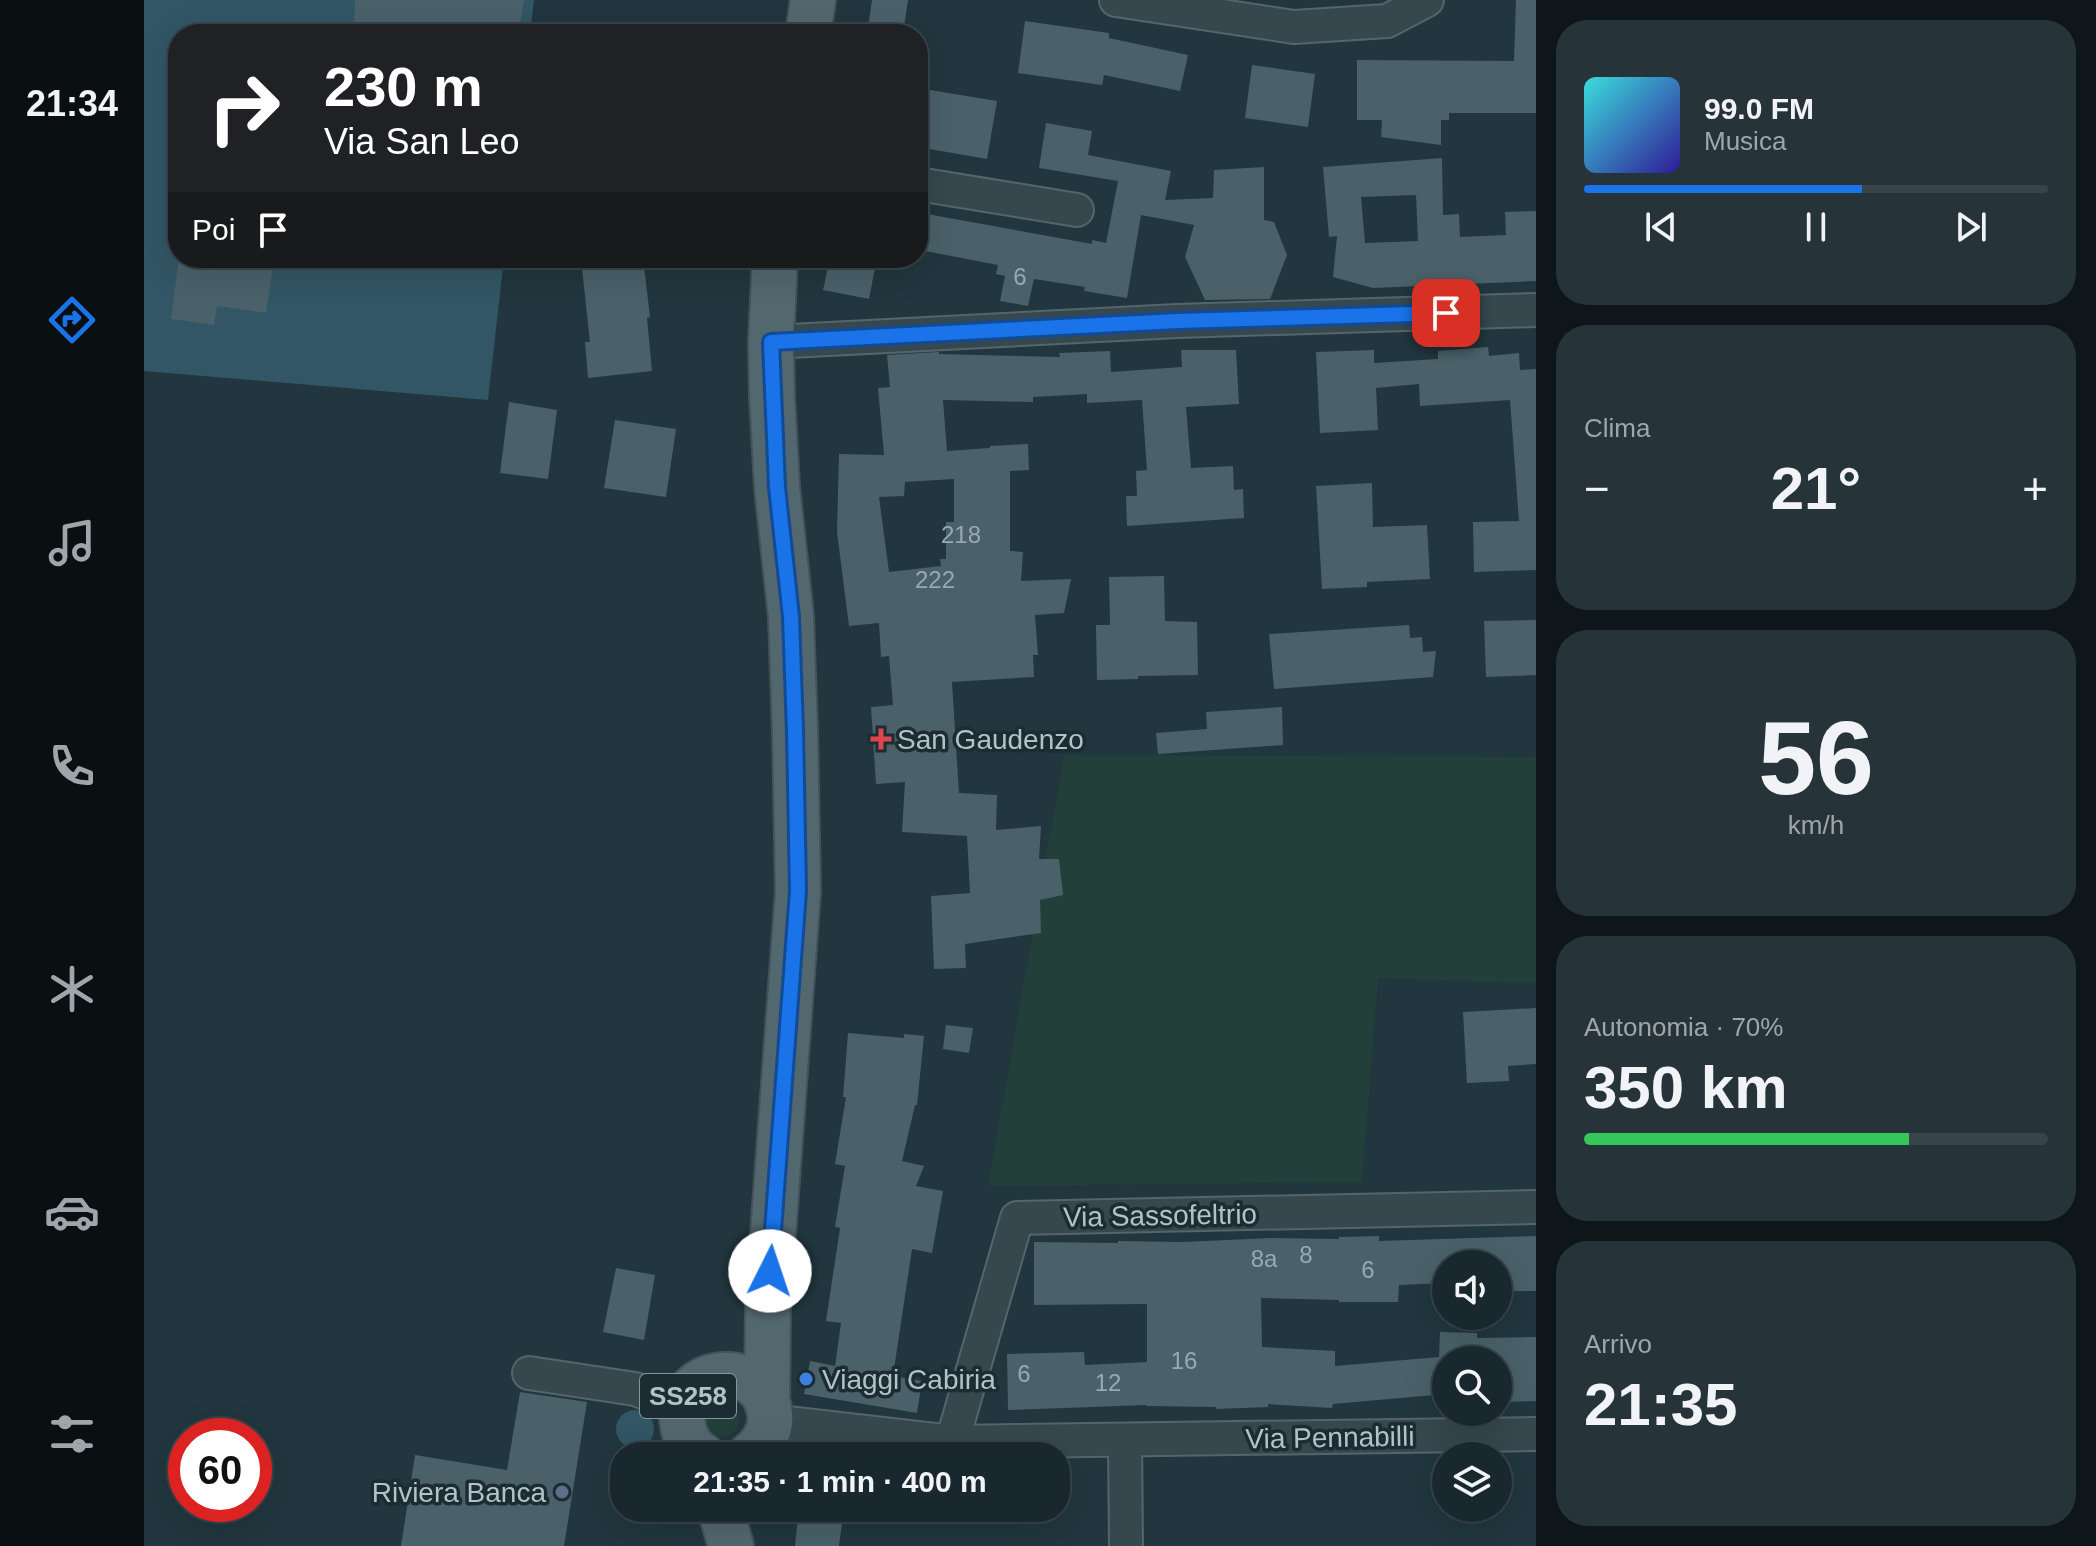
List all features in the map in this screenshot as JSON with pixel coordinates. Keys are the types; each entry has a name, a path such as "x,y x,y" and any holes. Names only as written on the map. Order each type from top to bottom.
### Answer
{"main road":[{"path":"809,24 813,0"},
{"name":"SS258","path":"763,1435 768,1303 798,891 791,617 777,487 771,342 775,268"},
{"name":"SS258","path":"717,1375 735,1358 750,1337 768,1303"},
{"name":"SS258","path":"688,1442 681,1419 688,1395 706,1379 717,1375 747,1379 759,1389 763,1435"},
{"path":"724,1522 731,1546"},
{"path":"750,1546 753,1522"}],"street":[{"path":"1116,0 1294,27 1387,21 1427,0"},
{"path":"928,186 1077,210"},
{"path":"771,342 1177,321 1536,310"},
{"name":"Via Sassofeltrio","path":"952,1442 1017,1218 1536,1207"},
{"path":"529,1373 635,1389 683,1407"},
{"name":"Via Pennabilli","path":"763,1435 952,1442 1536,1434"},
{"path":"1125,1440 1126,1546"}],"green space":[{"path":"1064,755 1536,757 1536,983 1378,978 1362,1182 988,1186"},
{"path":"721,1401 734,1406 739,1419 734,1432 721,1437 708,1432 703,1419 708,1406"}],"water":[{"path":"144,0 534,0 531,24 168,24 168,268 503,268 488,400 144,371"},
{"path":"628,1411 642,1411 653,1422 650,1442 620,1442 617,1436 617,1422"}],"building":[{"path":"355,0 524,0 520,24 354,22"},
{"path":"872,0 908,0 904,24 868,24"},
{"path":"1516,0 1536,0 1536,113 1449,113 1449,120 1441,120 1441,145 1381,137 1382,120 1357,120 1357,60 1514,61"},
{"path":"1025,21 1109,33 1109,38 1188,55 1180,91 1104,75 1102,85 1018,73"},
{"path":"1252,65 1315,74 1308,127 1245,118"},
{"path":"928,90 997,101 987,159 928,149"},
{"path":"1046,123 1092,131 1088,155 1171,171 1165,200 1213,198 1214,170 1264,167 1264,220 1274,222 1287,255 1270,299 1205,300 1185,257 1194,225 1141,215 1127,298 1034,279 1028,306 1000,301 1005,276 996,274 998,265 928,252 928,214 1092,244 1092,240 1106,243 1118,181 1039,168"},
{"path":"1442,158 1443,215 1459,214 1460,237 1506,235 1505,212 1536,211 1536,281 1373,288 1333,277 1337,236 1329,237 1323,167","holes":["1416,195 1418,241 1365,243 1361,197"]},
{"path":"178,268 273,268 266,313 217,306 214,325 171,319"},
{"path":"582,268 644,268 652,371 588,378 585,342 590,342"},
{"path":"828,268 875,268 869,299 823,290"},
{"path":"1488,347 1489,356 1519,353 1520,370 1536,369 1536,570 1474,572 1473,522 1519,521 1510,400 1420,406 1419,384 1376,388 1378,430 1320,433 1316,352 1374,350 1374,363 1438,359 1438,351"},
{"path":"1181,350 1236,350 1239,404 1186,407 1191,468 1233,466 1234,490 1243,489 1244,518 1127,526 1126,496 1137,496 1136,471 1147,470 1142,400 1087,403 1087,394 1033,397 1033,402 943,400 947,451 1028,444 1029,470 1010,471 1010,551 1023,552 1021,581 1071,579 1064,613 1035,615 1038,655 1033,655 1034,677 952,682 959,793 997,795 996,830 1041,826 1039,859 1059,859 1063,895 1040,900 1041,933 965,944 966,968 934,969 931,896 970,893 967,836 902,832 905,782 876,784 871,707 893,705 889,656 881,657 879,623 849,626 837,532 839,454 884,455 878,388 890,387 887,355 939,352 1060,357 1059,353 1110,351 1111,372 1182,367","holes":["954,479 954,522 946,522 946,559 940,559 941,566 889,572 879,497 904,496 905,482"]},
{"path":"509,402 557,410 548,479 500,473"},
{"path":"615,420 676,429 666,497 604,488"},
{"path":"1372,483 1373,527 1427,525 1430,579 1367,582 1367,587 1322,589 1316,486"},
{"path":"1164,576 1165,621 1197,622 1198,675 1097,680 1096,625 1110,625 1109,577"},
{"path":"1536,620 1536,675 1486,677 1484,621"},
{"path":"1409,625 1410,638 1422,637 1423,652 1436,651 1433,677 1274,689 1269,634"},
{"path":"1282,707 1283,745 1158,754 1156,733 1207,729 1206,712"},
{"path":"1536,1008 1536,1064 1508,1066 1509,1081 1467,1083 1463,1012"},
{"path":"946,1025 973,1028 969,1053 943,1049"},
{"path":"848,1033 904,1038 904,1034 924,1036 917,1105 902,1161 924,1166 916,1186 943,1191 932,1253 912,1249 893,1376 922,1381 917,1413 804,1394 810,1361 835,1366 841,1323 826,1321 840,1228 835,1227 845,1166 835,1164 846,1097 843,1097"},
{"path":"1379,1236 1379,1241 1536,1236 1536,1291 1512,1291 1512,1250 1432,1250 1432,1284 1399,1285 1398,1302 1261,1298 1262,1347 1335,1351 1335,1366 1432,1358 1432,1395 1333,1404 1332,1408 1268,1404 1268,1407 1216,1409 1146,1405 1008,1410 1007,1354 1084,1352 1085,1365 1147,1362 1147,1304 1034,1305 1034,1242 1183,1242"},
{"path":"616,1268 655,1275 644,1340 603,1332"},
{"path":"1440,1332 1477,1333 1477,1338 1536,1337 1536,1401 1512,1402 1512,1346 1439,1346"},
{"path":"520,1392 587,1402 564,1546 401,1546 415,1455 507,1470"},
{"path":"797,1522 842,1522 839,1546 795,1546"}],"place":[{"name":"San Gaudenzo","path":"881,739"},
{"name":"Viaggi Cabiria","path":"806,1379"},
{"name":"Riviera Banca","path":"562,1492"}],"route":[{"path":"770,1271 798,891 791,617 777,487 771,342 1177,321 1446,313"}]}
